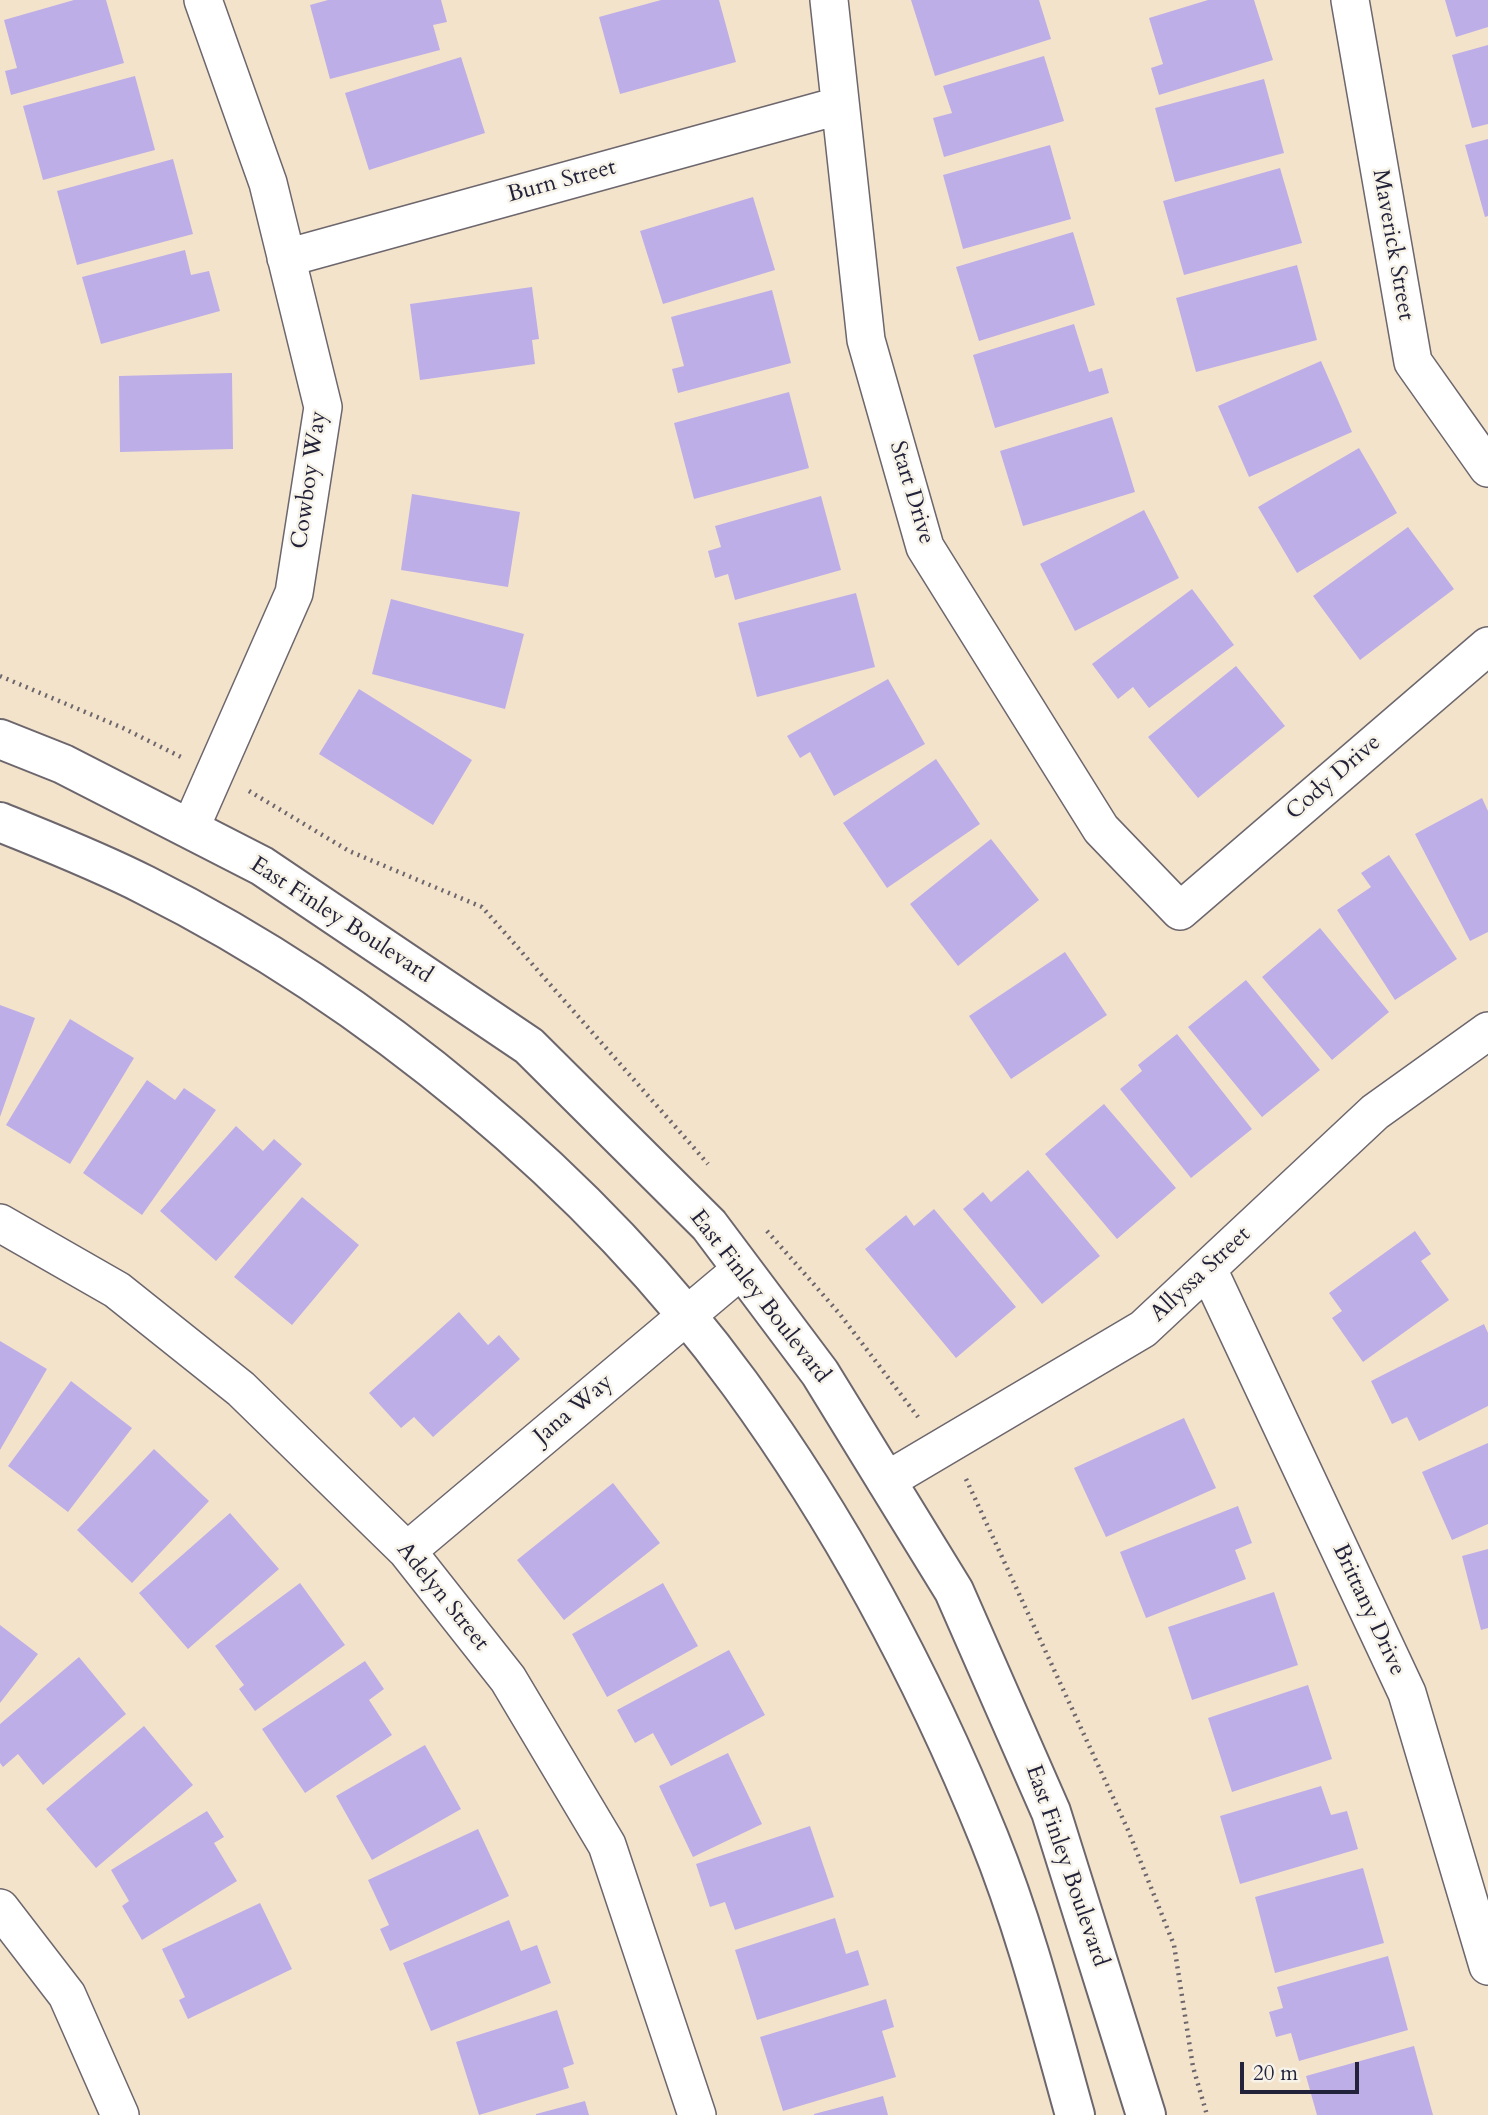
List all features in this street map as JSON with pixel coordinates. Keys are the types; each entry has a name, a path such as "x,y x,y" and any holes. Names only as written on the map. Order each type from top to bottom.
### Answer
{"street":[{"name":"Cowboy Way","path":"190,829 293,593 323,407 268,183 203,0"},
{"name":"Start Drive","path":"829,0 838,106 866,340 925,547 1101,828 1180,911"},
{"name":"Maverick Street","path":"1350,0 1413,362 1488,468"},
{"name":"Burn Street","path":"286,258 838,106"},
{"name":"Cody Drive","path":"1180,911 1488,646"},
{"name":"East Finley Boulevard","path":"0,739 63,764 262,866 529,1046 709,1226 820,1373 954,1591 1051,1812 1146,2115"},
{"path":"0,822 146,885 281,963 346,1006 430,1068 520,1145 588,1208 686,1315 740,1383 778,1440 884,1610 926,1693 990,1840 1016,1911 1075,2115"},
{"name":"Allyssa Street","path":"886,1481 1143,1329 1374,1112 1488,1031"},
{"name":"Adelyn Street","path":"0,1223 117,1290 242,1389 407,1551 508,1679 607,1845 697,2115"},
{"name":"Jana Way","path":"407,1551 742,1269"},
{"name":"Brittany Drive","path":"1208,1269 1407,1693 1488,1966"},
{"path":"0,1908 66,1995 120,2115"}],"building":[{"path":"74,0 106,0 124,63 11,95 5,71 17,68 4,20"},
{"path":"328,0 441,0 447,22 433,25 440,50 330,79 310,5"},
{"path":"661,0 719,0 736,62 620,94 599,17"},
{"path":"911,0 1039,0 1051,39 935,76"},
{"path":"1208,0 1254,0 1273,60 1159,95 1151,68 1163,64 1149,18"},
{"path":"1445,0 1488,0 1488,27 1456,37"},
{"path":"1488,45 1488,124 1472,128 1452,55"},
{"path":"1044,56 1064,121 944,157 933,118 952,113 943,86"},
{"path":"461,57 485,133 369,170 345,93"},
{"path":"135,76 155,150 43,180 23,106"},
{"path":"1264,79 1284,153 1175,182 1155,108"},
{"path":"1488,139 1488,216 1485,217 1465,145"},
{"path":"1050,145 1071,219 963,249 943,175"},
{"path":"173,159 193,234 77,265 57,191"},
{"path":"1280,168 1302,243 1184,275 1163,201"},
{"path":"753,197 775,270 663,304 640,231"},
{"path":"1073,232 1095,305 979,341 956,267"},
{"path":"185,250 191,275 209,271 220,311 101,344 82,277"},
{"path":"1297,265 1317,340 1196,372 1176,298"},
{"path":"532,287 539,339 532,340 535,364 420,380 410,304"},
{"path":"772,290 791,363 678,393 672,369 684,366 671,317"},
{"path":"1074,324 1089,372 1102,368 1109,393 995,428 973,355"},
{"path":"1321,361 1352,432 1249,477 1218,406"},
{"path":"232,373 233,449 120,452 119,376"},
{"path":"789,392 809,468 694,499 674,423"},
{"path":"1112,417 1135,492 1023,526 1000,451"},
{"path":"1359,448 1397,513 1297,573 1258,507"},
{"path":"412,494 520,512 508,587 401,570"},
{"path":"821,496 841,570 735,600 728,574 715,578 708,551 721,547 715,526"},
{"path":"1144,510 1179,578 1075,631 1040,564"},
{"path":"1408,527 1454,589 1360,660 1313,596"},
{"path":"1192,589 1234,645 1149,708 1133,687 1118,699 1092,664"},
{"path":"856,593 875,667 757,697 738,623"},
{"path":"391,599 524,634 505,709 372,674"},
{"path":"1236,666 1285,726 1198,798 1148,737"},
{"path":"888,679 925,744 834,796 810,752 800,758 787,736"},
{"path":"359,689 472,760 433,825 319,754"},
{"path":"936,759 980,824 887,888 843,823"},
{"path":"1482,798 1488,811 1488,932 1470,941 1415,834"},
{"path":"991,839 1039,900 958,966 910,904"},
{"path":"1389,855 1457,959 1395,1000 1337,910 1371,887 1361,873"},
{"path":"1320,928 1389,1012 1332,1060 1262,977"},
{"path":"1065,952 1107,1015 1011,1079 969,1016"},
{"path":"1246,980 1320,1070 1262,1117 1188,1027"},
{"path":"0,1005 35,1018 0,1117"},
{"path":"70,1019 134,1058 70,1164 6,1125"},
{"path":"1177,1034 1252,1129 1191,1178 1120,1089 1142,1071 1138,1065"},
{"path":"147,1080 175,1100 184,1088 216,1110 142,1215 83,1173"},
{"path":"1104,1104 1176,1188 1117,1239 1045,1154"},
{"path":"236,1126 263,1151 274,1139 302,1164 216,1261 160,1211"},
{"path":"1028,1170 1100,1256 1042,1304 963,1209 983,1192 991,1202"},
{"path":"302,1197 359,1245 292,1325 234,1277"},
{"path":"934,1209 1016,1307 956,1358 865,1249 906,1215 914,1226"},
{"path":"1415,1231 1431,1254 1421,1261 1449,1300 1363,1362 1332,1318 1342,1311 1329,1293"},
{"path":"459,1312 488,1345 499,1335 520,1359 433,1437 414,1417 401,1428 369,1393"},
{"path":"1484,1324 1488,1333 1488,1406 1419,1441 1407,1417 1392,1424 1371,1381"},
{"path":"0,1341 47,1369 0,1450"},
{"path":"71,1381 132,1428 68,1512 8,1466"},
{"path":"1184,1418 1216,1488 1106,1537 1074,1468"},
{"path":"1488,1443 1488,1524 1452,1540 1422,1472"},
{"path":"154,1449 209,1501 132,1583 77,1530"},
{"path":"613,1483 660,1543 564,1620 517,1560"},
{"path":"1238,1506 1252,1543 1235,1550 1246,1579 1146,1618 1120,1552"},
{"path":"230,1513 279,1569 188,1649 139,1593"},
{"path":"1488,1549 1488,1628 1481,1630 1462,1556"},
{"path":"300,1583 345,1645 255,1711 239,1689 244,1685 215,1646"},
{"path":"663,1583 698,1646 607,1697 572,1634"},
{"path":"1274,1592 1298,1665 1192,1700 1168,1627"},
{"path":"0,1625 38,1654 0,1703"},
{"path":"729,1650 765,1715 671,1766 653,1733 635,1743 617,1710"},
{"path":"79,1657 126,1714 43,1785 18,1754 3,1767 0,1763 0,1724"},
{"path":"365,1661 384,1689 369,1700 392,1735 305,1793 262,1729"},
{"path":"1308,1685 1332,1759 1232,1792 1208,1718"},
{"path":"144,1726 193,1785 96,1868 46,1809"},
{"path":"425,1745 461,1809 372,1860 336,1796"},
{"path":"728,1753 762,1824 693,1857 659,1786"},
{"path":"1321,1786 1331,1815 1347,1811 1358,1849 1240,1884 1220,1816"},
{"path":"207,1811 224,1837 214,1843 237,1881 142,1940 122,1906 129,1901 111,1870"},
{"path":"810,1826 834,1897 735,1930 725,1902 710,1907 696,1864"},
{"path":"478,1829 509,1896 390,1951 380,1929 389,1925 368,1880"},
{"path":"1363,1868 1384,1943 1275,1973 1255,1897"},
{"path":"260,1903 292,1969 188,2019 179,2000 185,1997 162,1949"},
{"path":"835,1918 846,1954 858,1950 869,1985 757,2020 735,1950"},
{"path":"509,1920 521,1951 537,1945 551,1983 431,2031 403,1963"},
{"path":"1388,1956 1408,2030 1299,2061 1291,2033 1276,2037 1269,2012 1283,2008 1277,1987"},
{"path":"886,1999 894,2027 882,2031 896,2077 783,2111 760,2037"},
{"path":"557,2010 574,2064 563,2068 569,2088 479,2115 456,2042"},
{"path":"1414,2046 1433,2115 1317,2115 1306,2076"},
{"path":"883,2096 888,2115 814,2115 814,2114"},
{"path":"585,2101 589,2115 536,2115 536,2114"}]}
